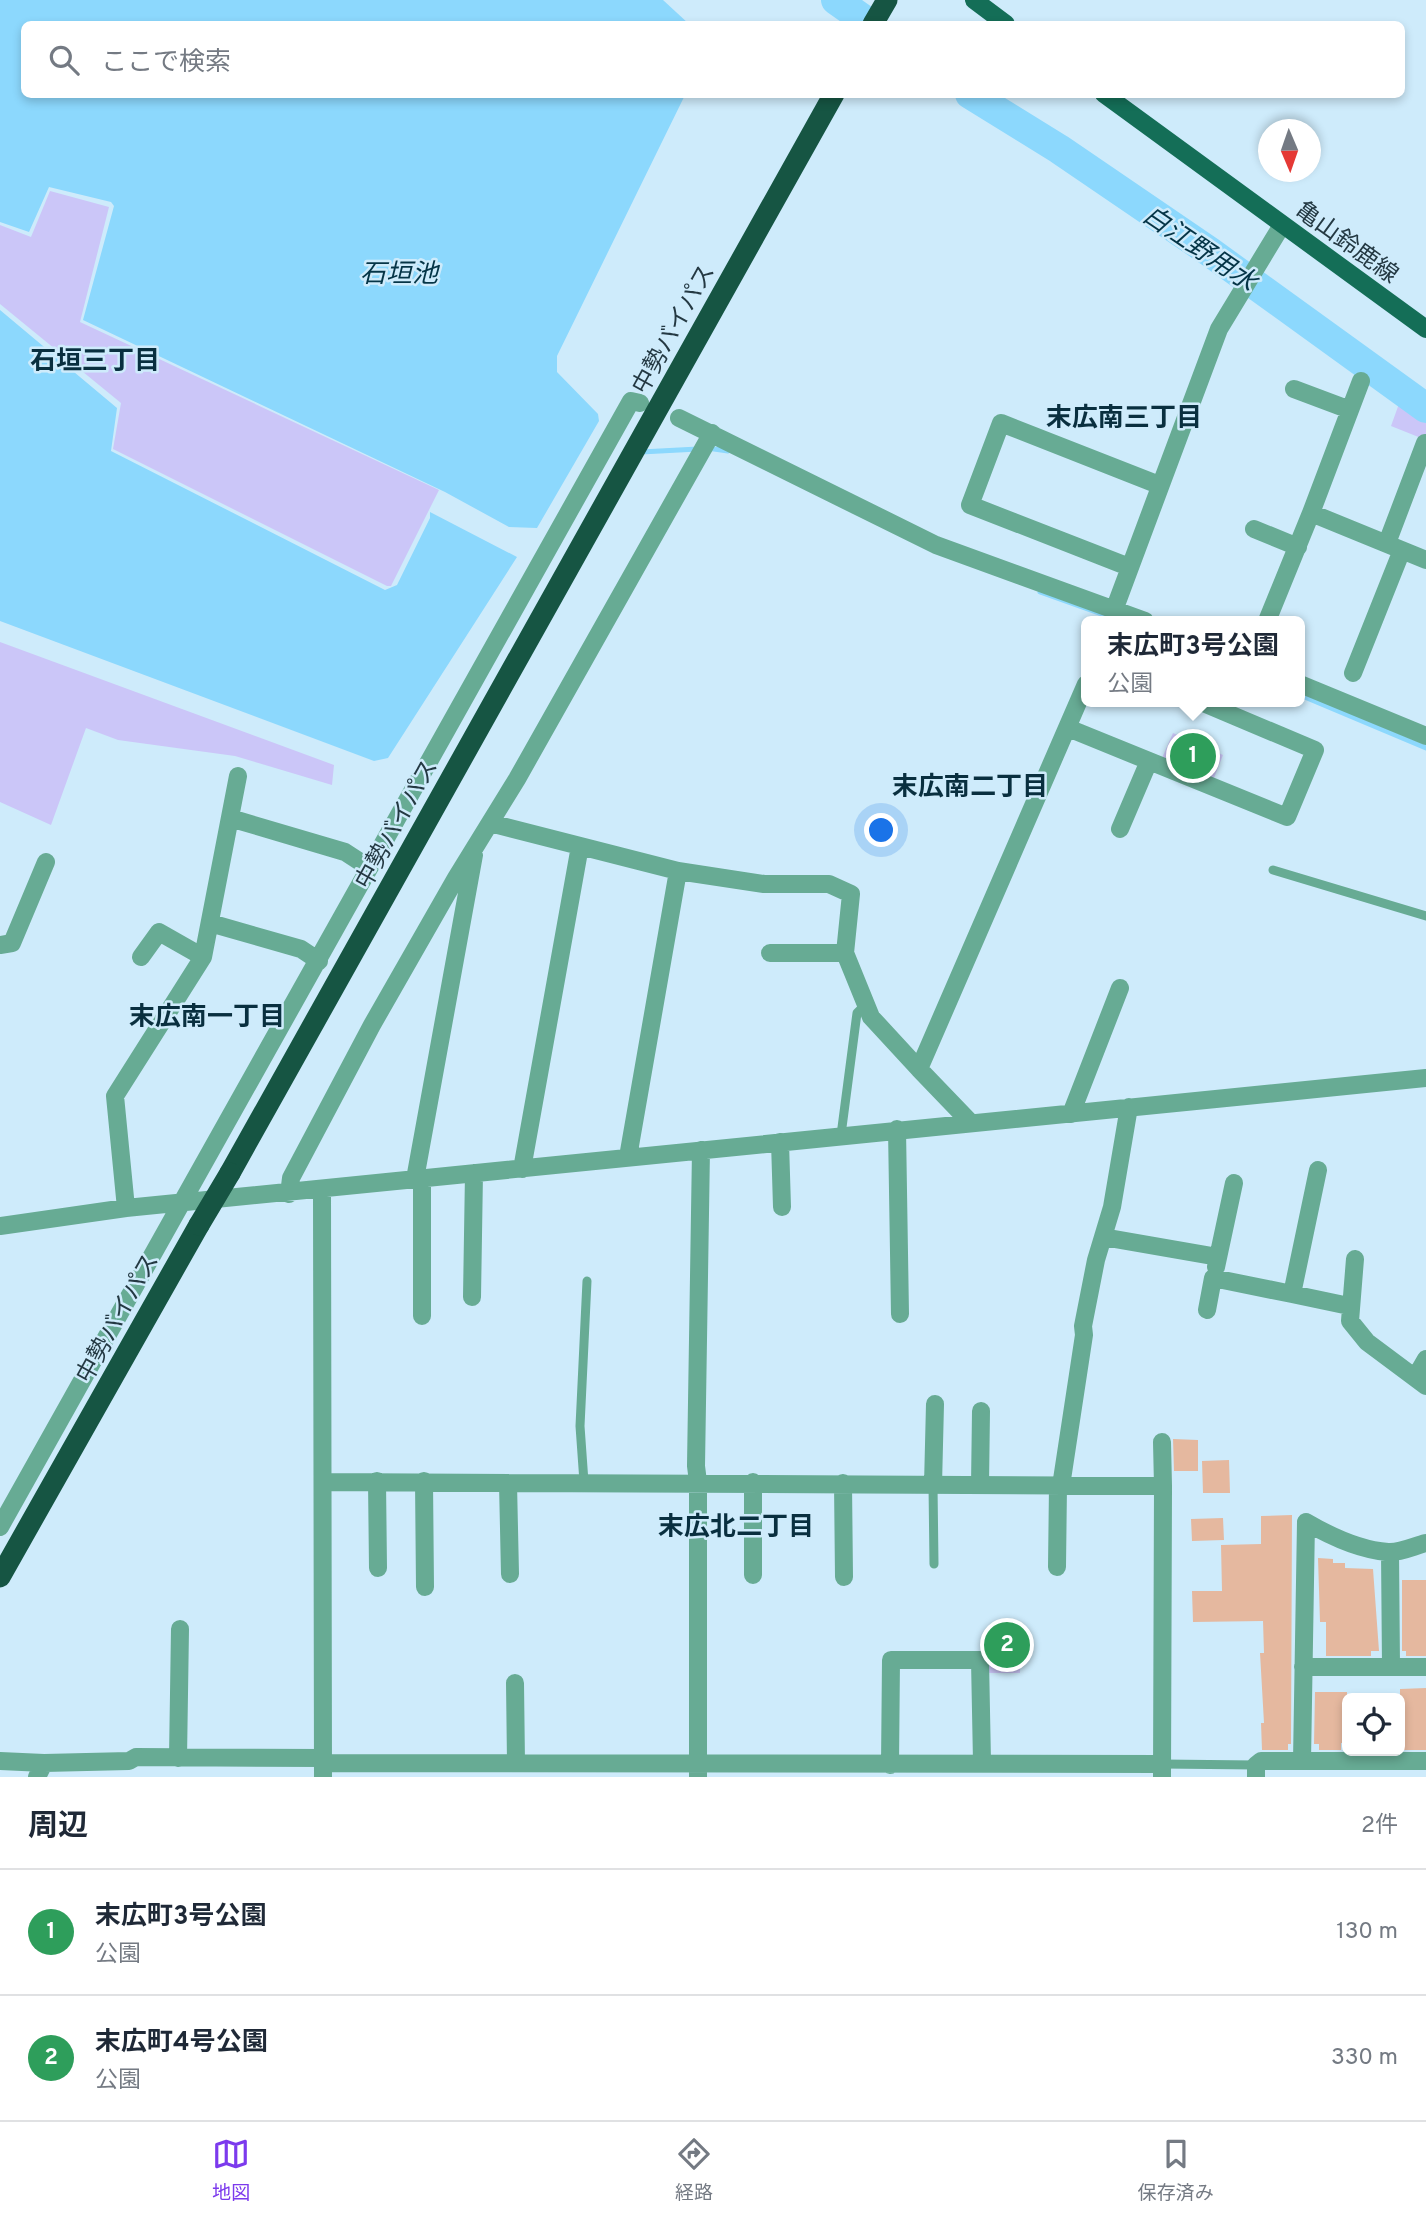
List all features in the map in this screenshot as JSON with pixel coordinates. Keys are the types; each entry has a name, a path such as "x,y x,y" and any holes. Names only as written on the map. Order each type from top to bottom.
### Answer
{"highway":[{"path":"875,21 887,0"},
{"name":"中勢バイパス","path":"0,1577 230,1173 832,98"}],"main road":[{"path":"974,0 1002,21"},
{"name":"亀山鈴鹿線","path":"1109,98 1426,329"}],"street":[{"path":"679,418 936,545 1112,615 1219,329 1241,288 1282,225"},
{"path":"1269,616 1361,381"},
{"path":"1294,389 1350,410"},
{"path":"0,1527 631,401 640,403"},
{"path":"1129,567 970,505 1001,423 1159,485"},
{"path":"289,1194 291,1178 372,1025 712,433"},
{"path":"1353,673 1425,443"},
{"path":"1311,513 1426,560"},
{"path":"1254,529 1298,547"},
{"path":"1305,686 1426,736"},
{"path":"919,1069 1081,696"},
{"path":"1068,728 1287,817 1315,750 1213,707"},
{"path":"1120,829 1149,761"},
{"path":"126,1208 115,1096 203,957 238,776"},
{"path":"230,818 345,852 368,867"},
{"path":"490,823 678,871 764,884 829,884 851,894 845,953 871,1017 969,1121"},
{"path":"422,1315 418,1179 476,845"},
{"path":"522,1169 580,846"},
{"path":"0,945 12,943 20,930 46,862"},
{"path":"628,1157 678,871"},
{"path":"211,923 301,949 319,961"},
{"path":"141,957 159,932 203,957"},
{"path":"770,953 845,953"},
{"path":"1072,1114 1120,988"},
{"path":"0,1226 126,1208 289,1194 969,1121 1072,1114 1426,1078"},
{"path":"1057,1567 1059,1486 1081,1359 1083,1326 1112,1206 1129,1107"},
{"path":"897,1129 900,1314"},
{"path":"780,1142 782,1207"},
{"path":"697,1770 696,1466 701,1150"},
{"path":"1292,1294 1318,1170"},
{"path":"472,1297 474,1173"},
{"path":"1207,1310 1234,1183"},
{"path":"322,1190 323,1766"},
{"path":"1103,1237 1218,1256"},
{"path":"1355,1259 1349,1306 1350,1321 1367,1342 1421,1382 1426,1359"},
{"path":"1213,1278 1349,1306"},
{"path":"933,1485 935,1405"},
{"path":"980,1485 981,1411"},
{"path":"0,1761 40,1770 178,1758 323,1766 516,1763 743,1771 980,1768 1162,1771 1162,1442"},
{"path":"377,1481 378,1568"},
{"path":"424,1481 425,1587"},
{"path":"323,1482 1163,1486"},
{"path":"753,1482 753,1574"},
{"path":"508,1483 510,1573"},
{"path":"843,1483 844,1577"},
{"path":"1302,1761 1306,1522 1330,1536 1368,1549 1390,1552 1426,1544"},
{"path":"1390,1552 1391,1667"},
{"path":"178,1758 180,1629"},
{"path":"894,1769 891,1660 979,1660 980,1768"},
{"path":"1304,1667 1426,1667"},
{"path":"515,1683 516,1763"},
{"path":"1256,1771 1261,1761 1302,1761 1399,1769 1426,1761"}],"lane":[{"path":"1273,870 1426,916"},
{"path":"841,1135 857,1013 866,1004"},
{"path":"584,1482 580,1426 587,1281"},
{"path":"933,1485 934,1564"},
{"path":"1162,1771 1256,1771"}],"shaded area":[{"path":"50,191 109,207 80,322 439,490 391,586 113,449 121,403 0,304 0,225 31,237"},
{"path":"1400,401 1426,421 1426,440 1391,426"},
{"path":"0,642 334,765 332,785 235,756 118,740 86,728 51,825 0,802"},
{"path":"1173,733 1223,755 1214,778 1162,758"},
{"path":"994,1626 1021,1626 1020,1673 986,1673 987,1663 994,1663"}],"water":[{"name":"石垣池","path":"0,0 663,0 686,21 21,21 21,98 684,98 557,356 557,372 598,414 599,421 537,528 509,527 445,492 83,320 114,206 111,202 49,187 29,232 0,222"},
{"path":"0,310 117,408 111,451 385,590 397,585 430,518 430,512 517,557 388,758 374,761 0,621"}],"building":[{"path":"1173,1439 1198,1440 1198,1471 1174,1471"},
{"path":"1229,1460 1230,1493 1203,1493 1202,1461"},
{"path":"1292,1515 1291,1744 1288,1744 1288,1750 1262,1750 1261,1723 1264,1723 1260,1653 1264,1653 1263,1621 1193,1622 1192,1591 1222,1591 1221,1545 1261,1544 1261,1516"},
{"path":"1223,1518 1224,1540 1192,1541 1191,1519"},
{"path":"1318,1558 1333,1559 1333,1563 1345,1563 1345,1568 1373,1569 1379,1651 1371,1651 1371,1656 1326,1656 1326,1622 1320,1622"},
{"path":"1402,1580 1426,1580 1426,1656 1406,1656 1406,1651 1402,1651"},
{"path":"1426,1688 1426,1750 1405,1750 1405,1693 1400,1693 1400,1689"},
{"path":"1315,1692 1347,1692 1342,1693 1341,1750 1319,1750 1319,1744 1314,1744"}],"waterway":[{"name":"白江野用水","path":"836,0 866,21"},
{"name":"白江野用水","path":"976,98 1059,149 1210,252 1426,408"},
{"path":"707,448 728,451"},
{"path":"641,452 698,449"},
{"path":"1040,592 1107,616"},
{"path":"1305,697 1426,748"}],"place":[{"name":"末広町3号公園","path":"1193,756"},
{"name":"末広町4号公園","path":"1007,1645"}],"district":[{"name":"石垣三丁目","path":"95,360"},
{"name":"末広南三丁目","path":"1124,417"},
{"name":"末広南二丁目","path":"970,786"},
{"name":"末広南一丁目","path":"207,1016"},
{"name":"末広北二丁目","path":"736,1526"}]}
